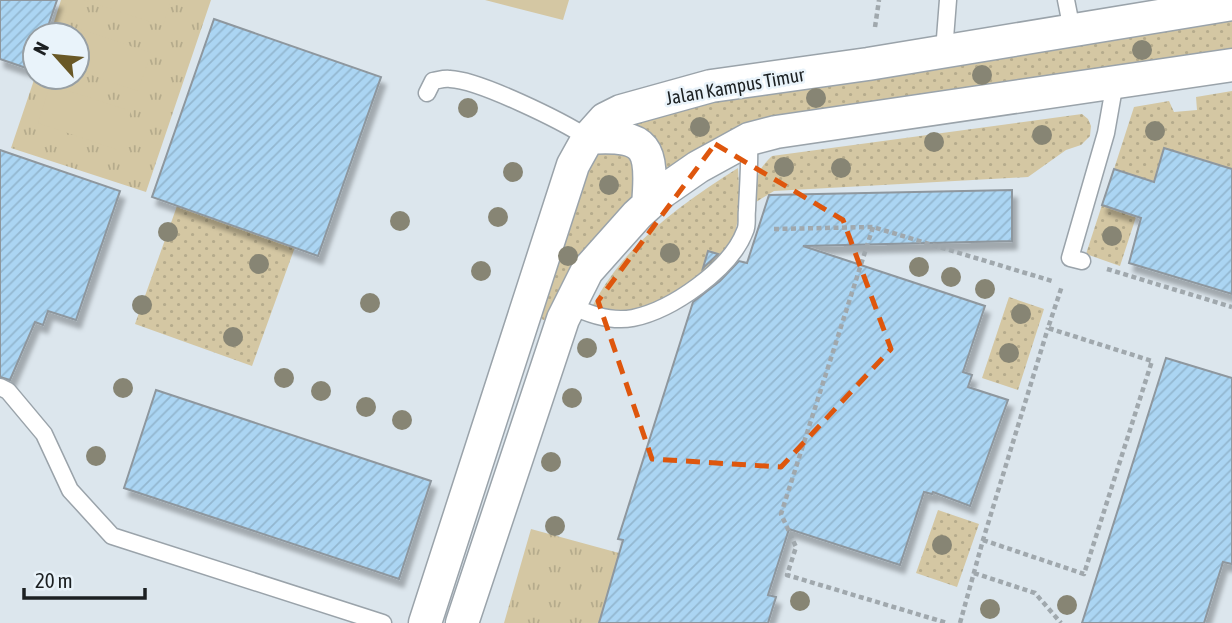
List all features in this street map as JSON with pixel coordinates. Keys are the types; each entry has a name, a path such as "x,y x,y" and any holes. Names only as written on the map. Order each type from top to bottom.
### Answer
{"street":[{"name":"Jalan Kampus Timur","path":"425,623 573,165 588,138 605,119 621,111 711,86 944,51 1069,15 1232,4"},
{"path":"462,623 570,305 587,271 662,192 698,167 749,139 828,123 1232,65"},
{"path":"588,138 618,136 634,140 644,148 649,162 648,205"}],"lane":[{"path":"944,51 948,0"},
{"path":"427,93 433,81 450,79 471,83 568,124 588,138"},
{"path":"1082,261 1070,258 1106,132 1115,82"},
{"path":"570,305 588,314 632,318 674,301 718,271 734,252 747,229 749,139"},
{"path":"0,387 8,391 44,434 69,490 113,536 383,623"}],"path":[{"path":"873,227 781,514 796,547 786,575 947,623"},
{"path":"747,229 873,227 1063,284 983,540 960,623"},
{"path":"1082,261 1232,307"},
{"path":"983,540 1084,574 1152,361 1048,328"},
{"path":"974,573 1035,593 1061,623"}],"highlighted area":[{"path":"715,144 843,220 891,349 781,467 652,459 598,301"}],"green space":[{"path":"61,0 211,0 146,192 11,148 30,91 91,91 91,21 54,21"},
{"path":"84,0 171,0 163,26"},
{"path":"485,0 569,0 563,20"},
{"path":"1232,4 1232,65 829,123 662,192 661,157 655,140 639,127 626,122 621,111"},
{"path":"91,33 151,53 138,91 91,75"},
{"path":"48,91 69,91 131,111 118,150 38,123"},
{"path":"1232,91 1232,169 1165,148 1154,182 1114,169 1134,107 1169,101 1174,112 1197,110 1196,97"},
{"path":"1082,114 1091,126 1090,136 1081,145 1066,150 1028,177 774,191 756,202 758,177 762,167 772,156"},
{"path":"588,138 634,140 648,205 563,319 543,320 529,302"},
{"path":"738,168 739,206 736,228 730,243 708,270 660,302 629,313 610,313 593,305 606,283 638,244 675,211"},
{"path":"1102,205 1136,217 1120,266 1086,254"},
{"path":"177,206 295,247 252,366 135,324"},
{"path":"1009,297 1044,309 1018,390 982,378"},
{"path":"938,510 979,524 957,587 916,573"},
{"path":"531,529 619,553 599,623 504,623"}],"building":[{"path":"0,0 57,0 50,21 21,21 21,66 0,59"},
{"path":"214,19 381,77 318,256 152,197"},
{"path":"1164,148 1232,169 1232,294 1129,263 1141,218 1102,205 1114,169 1154,182"},
{"path":"0,150 120,191 76,320 48,311 43,325 35,322 10,380 0,377"},
{"path":"1012,190 1012,241 803,246 985,306 963,372 972,375 968,387 1008,400 970,506 933,492 924,492 900,565 789,529 768,595 776,597 768,623 599,623 623,540 618,539 693,302 720,281 739,261 747,263 769,195"},
{"path":"708,251 718,254 703,268"},
{"path":"1166,358 1232,378 1232,564 1223,562 1204,623 1082,623"},
{"path":"156,390 431,481 399,579 124,488"}]}
